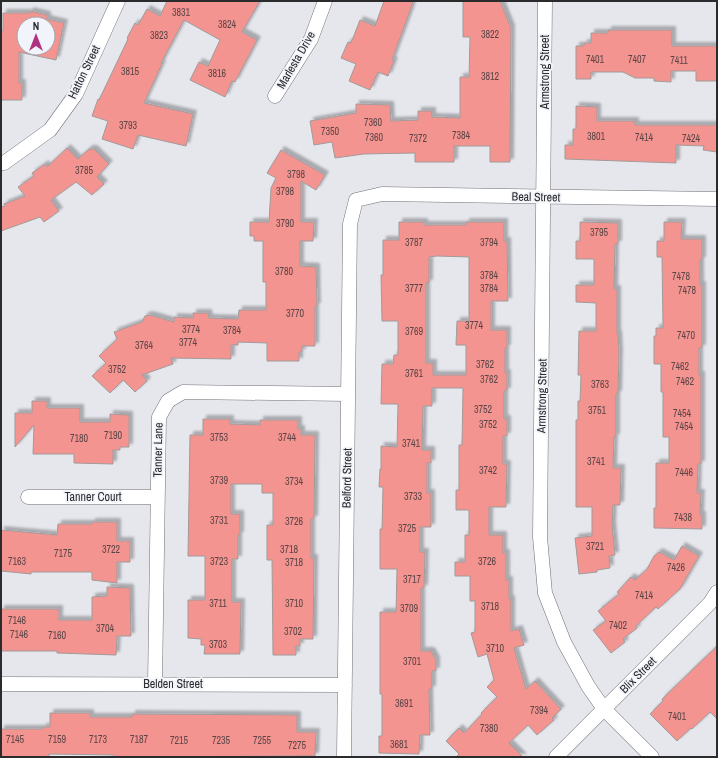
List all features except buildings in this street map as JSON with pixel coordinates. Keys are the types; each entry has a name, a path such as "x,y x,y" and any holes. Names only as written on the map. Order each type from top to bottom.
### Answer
{"street":[{"name":"Hatton Street","path":"1,163 4,163 50,130 76,94 118,1"},
{"name":"Marlesta Drive","path":"275,96 311,39 325,1"},
{"name":"Armstrong Street","path":"545,1 540,537 545,592 564,642 588,686 604,709 652,757"},
{"name":"Beal Street","path":"356,200 382,194 717,199"},
{"name":"Belford Street","path":"344,757 350,224 356,200"},
{"name":"Tanner Lane","path":"155,684 159,417 168,400 183,392 348,394"},
{"name":"Tanner Court","path":"28,497 158,497"},
{"name":"Blix Street","path":"556,757 710,603 717,592"},
{"name":"Belden Street","path":"1,684 345,685"}]}
